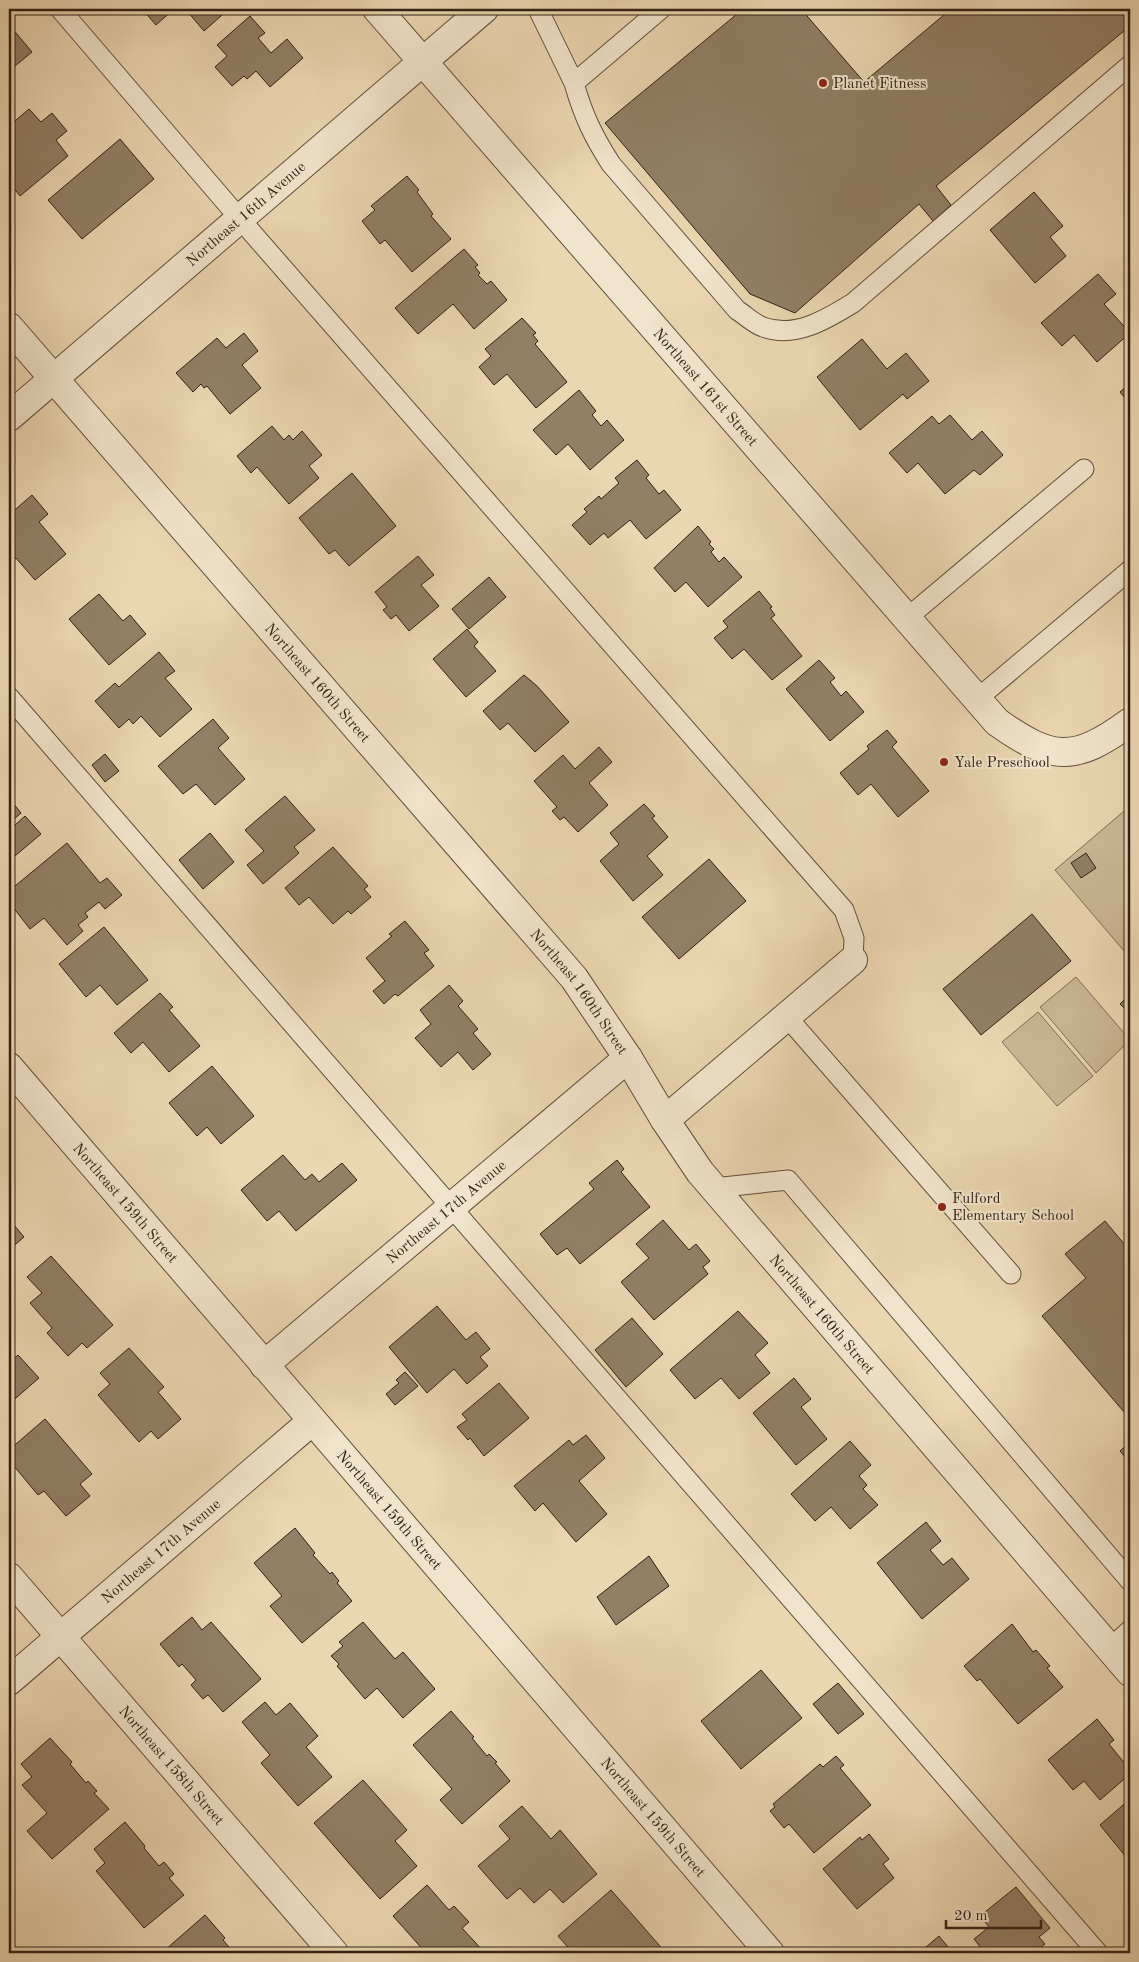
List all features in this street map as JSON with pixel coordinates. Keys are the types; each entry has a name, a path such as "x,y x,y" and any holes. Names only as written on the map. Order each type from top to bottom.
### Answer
{"street":[{"name":"Northeast 161st Street","path":"377,9 997,722 1020,738 1048,750 1074,752 1099,743 1130,722"},
{"name":"Northeast 16th Avenue","path":"9,417 484,9"},
{"name":"Northeast 160th Street","path":"9,327 574,978 628,1058 665,1120 700,1172 1130,1672"},
{"path":"665,1120 853,960"},
{"name":"Northeast 17th Avenue","path":"264,1365 628,1058"},
{"name":"Northeast 159th Street","path":"9,1067 770,1953"},
{"name":"Northeast 17th Avenue","path":"9,1680 312,1420"},
{"name":"Northeast 158th Street","path":"9,1577 334,1953"}],"lane":[{"path":"60,9 240,219 844,910 854,938 853,960"},
{"path":"538,9 574,83 582,113 611,164 737,310 762,327 790,331 824,321 853,303 1130,65"},
{"path":"574,83 661,9"},
{"path":"908,618 1084,469"},
{"path":"977,699 1130,570"},
{"path":"9,697 1098,1953"},
{"path":"787,1017 1011,1274"},
{"path":"714,1188 788,1180 1130,1581"},
{"path":"1110,1648 1130,1630"}],"shaded area":[{"path":"1130,806 1130,958 1055,870"},
{"path":"1076,977 1130,1040 1096,1073 1040,1007"},
{"path":"1038,1012 1093,1076 1057,1106 1002,1042"}],"building":[{"path":"142,9 174,9 156,25"},
{"path":"189,9 229,9 204,31 187,11"},
{"path":"743,9 801,9 864,82 951,9 1130,9 1130,26 936,186 951,205 933,221 919,204 795,313 750,294 605,123"},
{"path":"250,16 265,33 258,38 271,53 287,39 303,58 270,87 256,71 247,79 244,76 232,86 215,67 227,56 217,45"},
{"path":"11,27 32,52 9,71 9,29"},
{"path":"29,109 41,122 52,113 67,131 56,140 68,156 20,196 9,182 9,174 14,170 9,165 9,126"},
{"path":"120,139 154,179 82,239 48,200"},
{"path":"407,176 419,190 417,192 433,214 431,216 451,239 412,272 385,240 380,244 362,221 375,210 371,206"},
{"path":"1034,192 1063,226 1050,237 1066,256 1035,283 990,230"},
{"path":"464,249 478,265 475,267 480,273 478,275 487,284 491,281 507,300 474,329 453,304 418,334 395,308"},
{"path":"1098,274 1116,294 1104,304 1130,333 1097,362 1074,335 1062,346 1041,323"},
{"path":"522,318 536,333 533,335 538,341 535,344 567,382 536,408 507,374 494,385 479,367 491,356 485,349"},
{"path":"244,333 258,351 242,365 261,388 230,414 207,386 204,388 201,384 193,392 176,373 217,338 226,348"},
{"path":"862,339 887,369 906,353 929,381 907,399 903,394 860,430 817,377"},
{"path":"1130,383 1130,404 1120,392"},
{"path":"579,390 596,411 592,415 601,426 607,420 624,440 590,470 568,444 556,455 533,430"},
{"path":"950,415 972,440 982,431 1003,455 980,475 974,470 945,494 918,463 907,473 889,453 932,416 939,424"},
{"path":"272,426 284,440 289,435 293,440 302,431 322,455 309,466 319,478 289,504 257,467 251,473 237,456"},
{"path":"637,460 649,475 646,478 659,494 664,490 681,510 646,539 630,520 608,538 604,533 590,545 572,525 587,512 584,509 599,496 601,499 619,483 615,478"},
{"path":"352,473 396,526 349,566 335,550 329,554 299,518"},
{"path":"32,495 48,514 39,522 66,554 35,580 16,558 9,564 9,515"},
{"path":"698,526 711,542 709,544 714,549 711,552 719,562 724,557 742,577 708,607 686,582 675,592 654,568"},
{"path":"418,556 434,575 421,585 439,606 409,631 396,615 391,619 383,610 387,607 375,592"},
{"path":"489,577 506,597 469,629 452,609"},
{"path":"759,591 772,607 770,608 775,615 771,618 802,656 772,680 744,649 732,659 714,638 728,627 723,621"},
{"path":"99,594 123,621 130,615 146,634 109,665 69,619"},
{"path":"467,629 478,642 474,646 496,671 466,697 433,659"},
{"path":"159,652 175,671 165,678 192,709 160,737 141,716 133,724 129,719 119,728 95,701 115,683 119,687"},
{"path":"819,660 835,678 830,682 841,696 846,691 864,712 830,741 786,689"},
{"path":"524,675 537,686 569,722 535,752 508,723 500,730 483,711"},
{"path":"213,719 229,738 218,748 245,779 215,805 196,784 183,794 158,766"},
{"path":"887,730 897,742 892,747 929,791 898,817 871,784 858,795 840,773 869,749 867,746"},
{"path":"599,747 612,762 589,783 608,805 578,832 564,817 560,820 552,811 557,807 534,781 563,755 575,769"},
{"path":"105,754 119,771 105,782 92,765"},
{"path":"285,796 315,830 294,847 299,853 263,884 247,865 264,851 245,830"},
{"path":"9,798 21,813 11,822 15,825 25,816 41,834 9,861"},
{"path":"644,804 655,816 652,818 668,837 647,856 663,875 633,901 600,861 619,844 610,833"},
{"path":"210,833 234,862 203,889 179,860"},
{"path":"67,843 100,883 107,878 122,895 105,909 99,902 85,913 88,917 78,925 83,931 67,945 44,918 30,929 9,902 9,891"},
{"path":"333,847 368,886 364,889 371,897 351,914 348,911 333,924 309,897 299,905 285,888"},
{"path":"1086,853 1096,868 1081,878 1071,863"},
{"path":"709,859 746,901 679,959 642,917"},
{"path":"1032,914 1071,961 981,1035 943,989"},
{"path":"405,921 429,950 424,953 434,966 398,996 395,994 384,1004 373,991 385,981 366,958 392,936 389,934"},
{"path":"104,927 148,980 117,1005 100,985 86,997 59,964"},
{"path":"449,985 463,1001 458,1006 478,1029 473,1033 491,1054 473,1070 458,1052 441,1067 415,1038 431,1024 420,1010"},
{"path":"160,993 173,1007 169,1010 200,1046 169,1072 143,1042 131,1053 114,1033"},
{"path":"1130,994 1130,1013 1120,1004"},
{"path":"212,1066 254,1116 221,1144 207,1127 197,1136 169,1103"},
{"path":"283,1155 305,1180 312,1174 319,1182 342,1163 357,1180 296,1231 279,1211 267,1221 241,1190"},
{"path":"617,1160 624,1169 621,1172 650,1207 580,1264 567,1248 557,1255 540,1234 594,1189 589,1183"},
{"path":"9,1219 24,1237 9,1250"},
{"path":"663,1220 689,1250 696,1244 710,1261 703,1267 708,1274 654,1320 621,1282 649,1258 636,1244"},
{"path":"1105,1221 1130,1251 1130,1419 1042,1316 1086,1278 1065,1254"},
{"path":"51,1256 113,1325 87,1348 82,1343 68,1356 47,1333 52,1328 30,1303 42,1293 27,1277"},
{"path":"437,1306 466,1340 476,1332 490,1349 480,1357 488,1366 467,1384 454,1369 427,1393 389,1347"},
{"path":"738,1311 768,1343 755,1355 770,1373 739,1399 721,1378 695,1399 670,1370"},
{"path":"632,1318 663,1354 626,1387 595,1350"},
{"path":"129,1348 164,1387 158,1392 181,1419 158,1439 151,1431 139,1442 98,1395 110,1384 100,1373"},
{"path":"18,1355 39,1378 9,1404 9,1363"},
{"path":"405,1372 418,1386 395,1405 386,1394 399,1383 396,1380"},
{"path":"794,1378 811,1399 801,1407 827,1439 796,1465 753,1413"},
{"path":"499,1383 529,1418 484,1456 470,1438 468,1440 457,1427 467,1420 462,1414"},
{"path":"45,1419 92,1474 80,1484 90,1496 66,1516 44,1491 38,1495 9,1460 9,1450"},
{"path":"586,1435 605,1458 579,1481 607,1514 576,1542 543,1503 535,1511 514,1486 569,1440 573,1445"},
{"path":"850,1441 871,1465 859,1476 867,1485 863,1489 878,1505 850,1529 831,1507 815,1521 791,1494"},
{"path":"1130,1442 1130,1463 1120,1451"},
{"path":"926,1522 941,1541 930,1550 943,1565 952,1558 969,1579 922,1619 877,1563"},
{"path":"295,1528 315,1553 313,1555 330,1574 332,1572 339,1581 337,1583 352,1601 302,1643 270,1606 282,1596 254,1563"},
{"path":"649,1556 669,1586 616,1625 597,1597"},
{"path":"192,1617 202,1630 211,1622 261,1679 223,1712 208,1695 203,1699 191,1685 196,1680 182,1664 179,1667 160,1644"},
{"path":"363,1622 395,1659 403,1652 435,1689 403,1718 377,1688 365,1699 331,1656 343,1646 339,1642"},
{"path":"1012,1624 1033,1652 1036,1650 1050,1666 1047,1668 1063,1687 1018,1724 980,1679 977,1681 964,1666"},
{"path":"761,1670 802,1718 741,1769 701,1721"},
{"path":"838,1683 864,1714 838,1734 813,1704"},
{"path":"265,1702 276,1715 290,1703 318,1736 306,1747 332,1777 298,1806 261,1763 270,1755 242,1722"},
{"path":"451,1711 474,1737 472,1738 487,1756 489,1754 497,1762 495,1763 510,1781 462,1824 440,1800 452,1789 413,1745"},
{"path":"1097,1719 1114,1740 1109,1744 1130,1770 1130,1774 1100,1800 1084,1781 1073,1790 1048,1760"},
{"path":"50,1738 72,1762 70,1764 86,1783 88,1781 97,1791 94,1793 109,1809 52,1859 27,1831 47,1813 22,1785 32,1777 21,1764"},
{"path":"836,1756 844,1765 840,1768 871,1805 814,1853 789,1824 784,1828 770,1811 775,1807 773,1804 820,1764 823,1767"},
{"path":"363,1780 407,1830 395,1841 417,1866 380,1899 314,1823"},
{"path":"1130,1799 1130,1853 1126,1857 1100,1825"},
{"path":"522,1806 551,1839 560,1830 597,1874 563,1903 550,1889 534,1903 520,1888 507,1899 478,1866 510,1839 499,1826"},
{"path":"125,1822 159,1866 164,1862 174,1874 169,1878 184,1895 144,1928 96,1871 105,1863 94,1849"},
{"path":"869,1834 889,1859 883,1864 894,1878 857,1909 823,1869 860,1837 862,1840"},
{"path":"427,1885 449,1910 454,1906 469,1922 462,1928 485,1953 426,1953 393,1916"},
{"path":"1016,1887 1050,1928 1039,1937 1045,1944 1034,1953 985,1953 974,1939 989,1927 980,1916"},
{"path":"611,1890 666,1953 605,1953 604,1951 601,1953 573,1953 558,1936"},
{"path":"205,1915 225,1938 223,1940 234,1953 169,1953 165,1950"},
{"path":"939,1936 953,1953 919,1953"}],"place":[{"name":"Planet Fitness","path":"823,83"},
{"name":"Yale Preschool","path":"944,762"},
{"name":"Fulford Elementary School","path":"942,1207"}]}
